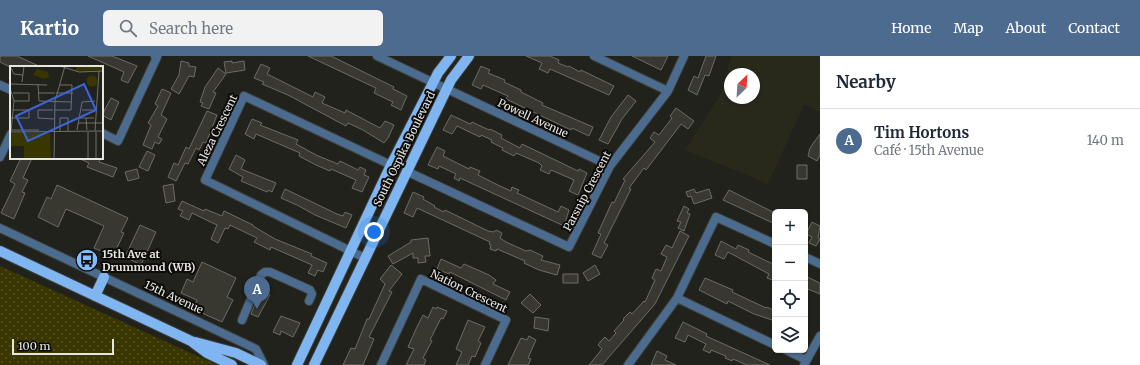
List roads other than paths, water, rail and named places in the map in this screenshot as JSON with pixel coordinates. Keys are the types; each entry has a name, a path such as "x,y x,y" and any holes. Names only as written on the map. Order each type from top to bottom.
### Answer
{"main road":[{"name":"South Ospika Boulevard","path":"297,365 391,165 433,83 451,56"},
{"name":"South Ospika Boulevard","path":"314,365 446,89 469,56"},
{"name":"15th Avenue","path":"0,251 191,342 207,353 232,365"},
{"path":"95,296 104,277"},
{"name":"15th Avenue","path":"191,342 211,345 236,353 263,365"}],"street":[{"path":"103,133 118,140 157,57 156,56"},
{"name":"Powell Avenue","path":"377,56 610,166"},
{"path":"594,56 668,91"},
{"name":"Parsnip Crescent","path":"406,172 569,247 610,166 668,91 684,56"},
{"path":"0,85 10,90"},
{"name":"Aleza Crescent","path":"365,258 205,180 244,96 391,165"},
{"path":"0,157 10,136"},
{"path":"628,365 677,298 716,217 772,243"},
{"name":"15th Avenue","path":"0,228 256,349 263,365"},
{"path":"808,258 820,264"},
{"path":"242,320 264,272 270,272 310,290 312,294 309,301"},
{"name":"Nation Crescent","path":"381,365 421,279 506,320 485,365"},
{"path":"677,298 772,344"},
{"path":"791,353 805,362 820,336"}],"place":[{"name":"15th Ave at Drummond (WB)","path":"87,260"},
{"name":"Tim Hortons","path":"257,309"}]}
